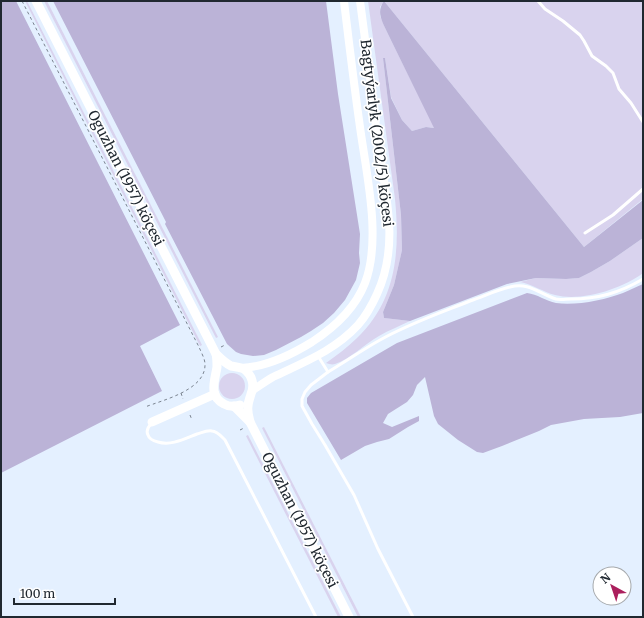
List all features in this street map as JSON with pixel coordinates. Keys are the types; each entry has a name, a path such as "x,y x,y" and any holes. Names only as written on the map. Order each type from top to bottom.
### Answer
{"main road":[{"name":"Oguzhan (1957) köçesi","path":"36,1 216,354 225,363 237,367 248,373 251,377 251,394 247,408 250,422 349,617"},
{"name":"Oguzhan (1957) köçesi","path":"216,354 217,365 213,382 215,394 221,402 229,406 234,406 250,422"},
{"path":"215,378 220,371 228,367 237,367"},
{"path":"152,422 215,394"},
{"path":"234,406 242,404 251,394"}],"street":[{"name":"Bagtyýarlyk (2002/5) köçesi","path":"237,367 260,365 280,358 303,348 323,335 336,325 349,311 363,288 368,274 373,243 370,198 344,1"},
{"name":"Bagtyýarlyk (2002/5) köçesi","path":"251,394 272,378 318,356 344,338 366,315 384,279 388,262 390,230 389,215 386,187 379,151 360,1"}],"lane":[{"path":"538,1 545,9 563,21 580,36 592,56 613,73 620,88 643,122"},
{"path":"586,233 613,215 643,189"},
{"path":"413,617 378,549 354,495 302,406 302,399 305,392 311,385 328,372 395,332 458,306 510,287 520,285 528,286 558,300 594,298 611,294 643,279"},
{"path":"318,356 328,372"},
{"path":"152,422 147,430 148,436 155,442 164,444 175,442 202,432 213,431 218,433 225,440 316,617"}],"path":[{"path":"22,1 199,347 204,360 205,364 202,375 195,385 183,392 145,407"}],"shaded area":[{"path":"1,1 16,1 180,325 140,346 162,391 1,473"},
{"path":"25,1 27,1 202,345 200,346"},
{"path":"44,1 47,1 218,337 216,338"},
{"path":"53,1 326,1 338,94 360,234 360,263 356,280 345,300 323,323 301,337 264,355 253,356 241,354 236,352 227,344"},
{"path":"368,1 384,1 380,7 380,16 435,128 426,127 412,131 402,120 391,97 385,58 383,58 401,215 402,250 394,285 383,312 384,318 410,321 379,336 341,362 332,364 326,363 357,338 381,307 388,291 396,255 397,237 395,199"},
{"path":"384,1 643,1 643,199 584,247"},
{"path":"384,1 584,247 643,200 643,238 610,261 579,278 536,278 507,284 410,321 384,318 383,312 394,285 402,250 401,215 383,58 385,58 391,98 402,120 412,131 426,127 434,128 382,20 380,9"},
{"path":"643,238 643,273 613,289 601,293 577,297 565,297 551,294 529,284 520,282 536,278 579,278 610,261"},
{"path":"643,284 643,413 620,417 584,419 551,425 483,453 477,452 458,440 438,424 434,416 425,377 417,385 413,395 407,402 388,414 383,423 392,427 419,416 419,421 389,439 365,446 341,460 307,403 307,398 311,393 397,343 527,293 556,303 572,304 608,298"},
{"path":"232,373 241,377 245,386 241,395 232,399 223,395 219,386 223,377"},
{"path":"264,427 361,617 358,617 262,428"},
{"path":"248,435 341,617 338,617 246,436"}]}
